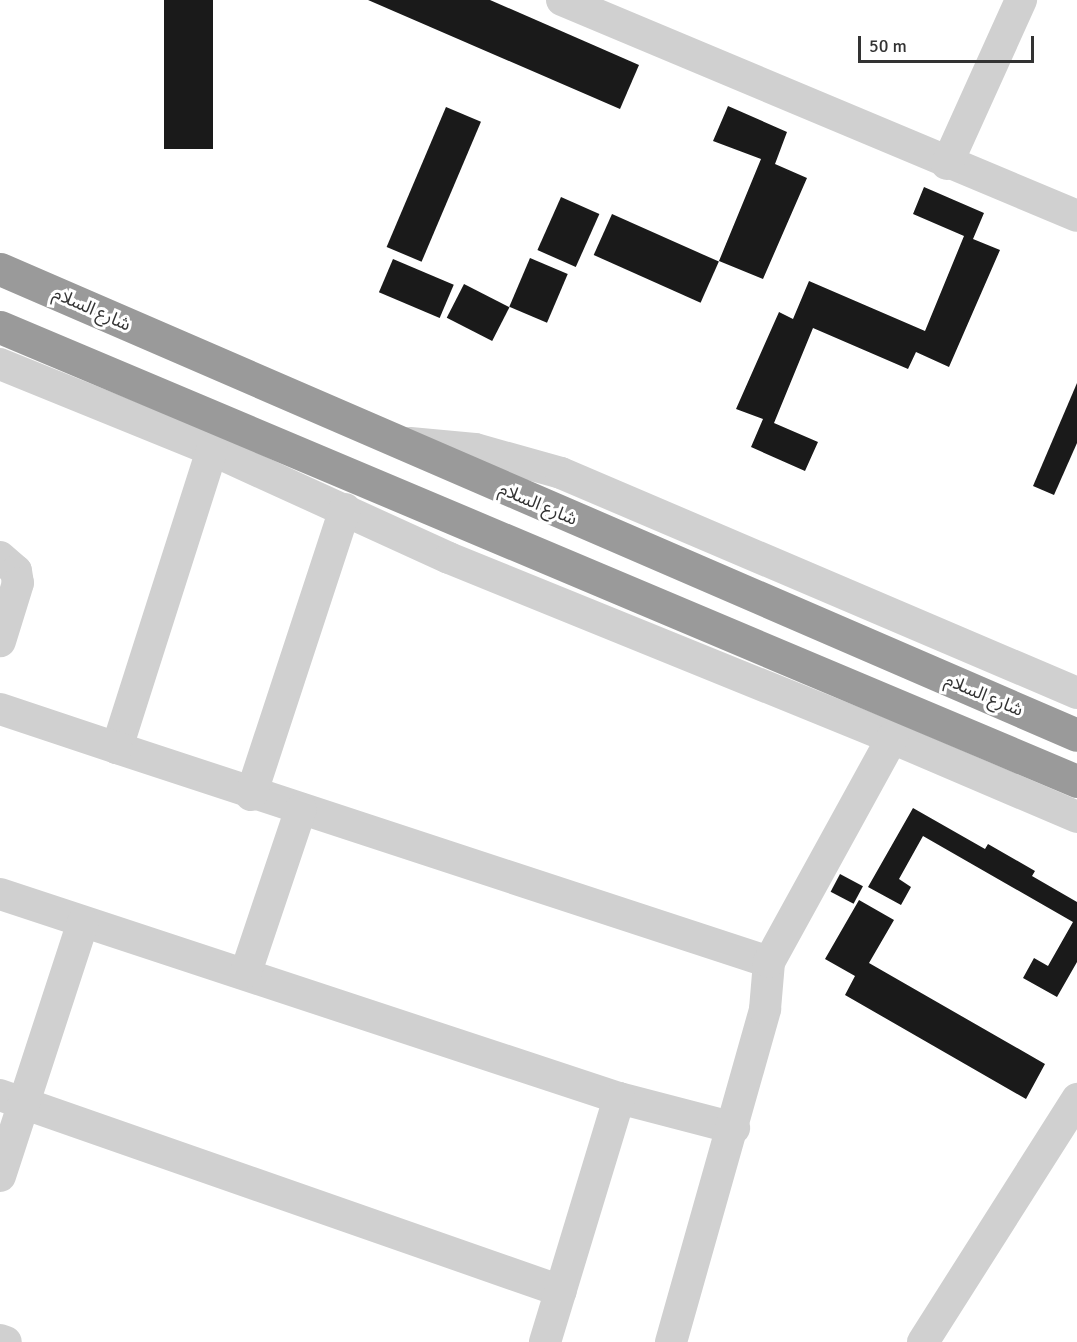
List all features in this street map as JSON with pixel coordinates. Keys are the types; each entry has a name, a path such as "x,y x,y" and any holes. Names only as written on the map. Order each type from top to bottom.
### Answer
{"highway":[{"name":"شارع السلام","path":"0,269 393,442 1077,735"},
{"path":"0,327 1077,780"}],"street":[{"path":"947,164 1021,0"},
{"path":"575,2 947,164 1077,216"},
{"path":"0,364 212,450 449,558 892,738 1077,818"},
{"path":"393,442 475,449 561,473 1077,693"},
{"path":"117,748 212,450"},
{"path":"251,795 345,509"},
{"path":"0,557 16,571 18,583 0,641"},
{"path":"0,709 251,795 301,809 769,962"},
{"path":"672,1342 734,1128 765,1009 769,962 892,738"},
{"path":"246,972 301,809"},
{"path":"0,894 246,972 620,1098 734,1128"},
{"path":"0,1176 12,1099 83,922"},
{"path":"544,1342 620,1098"},
{"path":"12,1099 561,1291"},
{"path":"923,1342 1077,1099"},
{"path":"0,1340 6,1342"}],"building":[{"path":"164,0 213,0 213,149 164,149"},
{"path":"368,0 490,0 639,65 620,109"},
{"path":"728,106 787,132 775,164 807,178 763,279 719,261 761,159 713,141"},
{"path":"446,107 481,122 422,262 387,247"},
{"path":"924,187 984,213 973,239 1000,250 949,367 916,352 908,369 813,328 774,423 818,442 805,471 751,447 763,419 736,409 779,312 793,319 809,281 925,331 964,236 913,214"},
{"path":"561,197 599,214 576,267 537,250"},
{"path":"612,214 719,262 701,303 594,255"},
{"path":"530,258 568,274 547,323 509,307"},
{"path":"393,259 454,285 440,318 379,292"},
{"path":"464,284 509,307 492,341 447,318"},
{"path":"1077,383 1077,443 1054,495 1033,486"},
{"path":"913,808 985,849 988,844 1035,871 1032,876 1077,902 1077,962 1057,997 1023,978 1034,958 1048,966 1073,922 923,836 899,879 911,887 901,905 868,887"},
{"path":"840,874 863,886 854,904 831,892"},
{"path":"859,900 894,920 869,963 1045,1064 1026,1099 845,995 855,976 825,959"}]}
